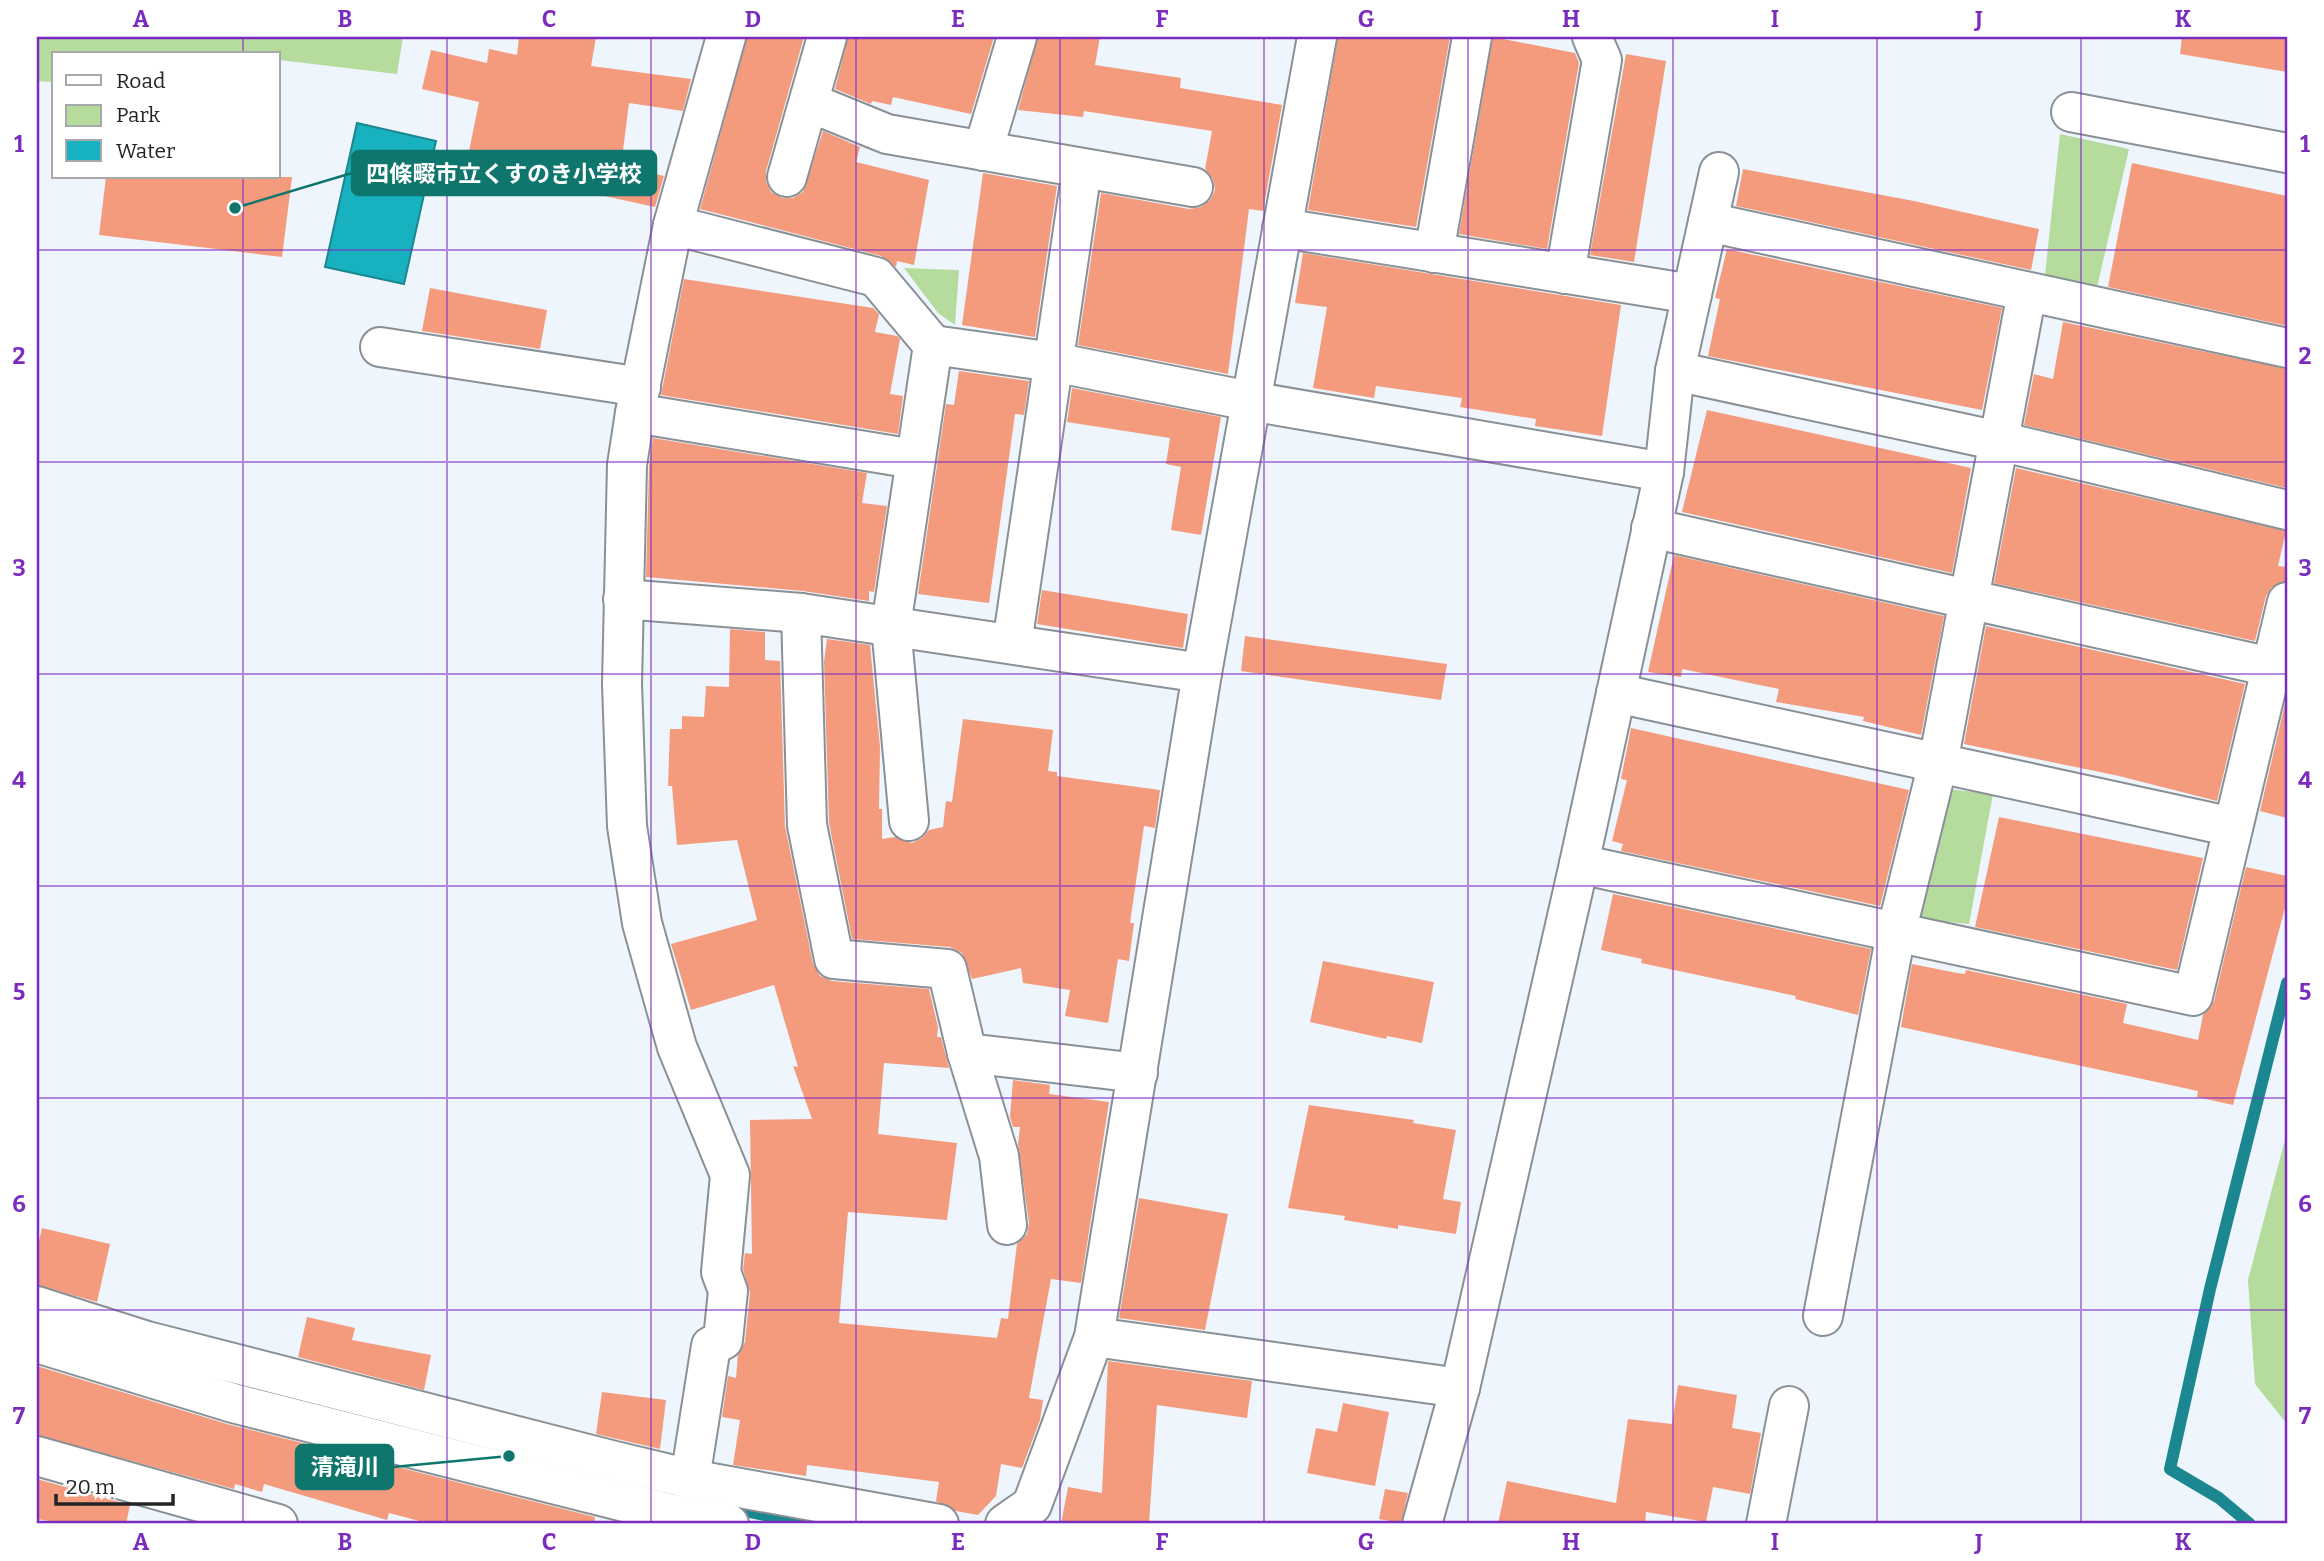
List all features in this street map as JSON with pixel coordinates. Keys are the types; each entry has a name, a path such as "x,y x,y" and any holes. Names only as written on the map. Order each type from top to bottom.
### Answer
{"street":[{"path":"690,1479 711,1346 723,1340 728,1291 721,1272 730,1175 677,1046 642,923 627,826 623,598 627,465 638,400 673,225 726,37"},
{"path":"787,177 811,103 827,37"},
{"path":"984,151 1017,37"},
{"path":"1005,1524 1032,1505 1094,1337 1202,673 1317,37"},
{"path":"1434,253 1472,37"},
{"path":"1565,274 1602,60 1592,37"},
{"path":"811,103 887,134 1193,187"},
{"path":"2071,112 2287,153"},
{"path":"1012,644 1082,169"},
{"path":"1422,1524 1461,1388 1579,864 1664,472 1675,371 1719,172"},
{"path":"1708,222 2287,348"},
{"path":"673,225 876,277 933,345 1053,362 1250,401 1664,472"},
{"path":"1282,228 1692,295"},
{"path":"1823,1315 1896,933 1937,763 2027,292"},
{"path":"909,821 891,626 933,345"},
{"path":"380,347 914,458"},
{"path":"1675,371 1999,441 2287,510"},
{"path":"1651,528 2271,667"},
{"path":"623,598 801,613 1202,673"},
{"path":"1579,864 2193,996 2287,602"},
{"path":"801,613 807,825 834,959 947,969 967,1053 999,1156 1007,1225"},
{"path":"1616,693 2233,827"},
{"path":"967,1053 1138,1073"},
{"path":"37,1307 146,1341 690,1479 939,1524"},
{"path":"1094,1337 1461,1388"},
{"path":"37,1343 233,1403 667,1518 729,1524"},
{"path":"1766,1524 1790,1406"},
{"path":"37,1456 181,1511 278,1524"}],"green space":[{"path":"37,37 403,37 397,74 280,60 280,52 52,52 52,82 37,81"},
{"path":"2060,134 2129,149 2095,296 2044,285"},
{"path":"904,268 959,270 955,325 938,313"},
{"path":"1939,788 1993,794 1969,924 1917,919"},
{"path":"2287,1132 2287,1424 2255,1384 2248,1280"}],"water":[{"path":"357,123 436,141 404,284 325,267"}],"building":[{"path":"519,37 596,37 591,66 691,79 683,111 629,103 621,166 664,176 655,207 466,166 479,102 422,89 431,50 487,63 489,49 517,55"},
{"path":"747,37 804,37 766,171 766,182 771,192 782,198 793,198 803,192 823,131 860,147 856,162 929,180 914,265 897,261 896,267 881,256 700,209"},
{"path":"848,37 994,37 971,114 893,97 891,105 872,101 871,104 835,89"},
{"path":"1038,37 1100,37 1095,65 1181,78 1180,88 1282,105 1263,211 1249,209 1228,374 1078,345 1101,193 1189,209 1201,207 1210,200 1215,190 1213,179 1205,169 1212,131 1084,111 1083,117 1018,110"},
{"path":"1338,37 1450,37 1416,227 1308,210"},
{"path":"1493,37 1575,53 1579,63 1547,249 1459,234"},
{"path":"2182,37 2287,37 2287,72 2180,54"},
{"path":"1626,54 1666,61 1634,262 1590,255"},
{"path":"2132,163 2287,196 2287,326 2108,287"},
{"path":"1743,169 1914,201 2039,229 2031,270 1736,206"},
{"path":"983,173 1057,186 1035,337 962,325"},
{"path":"292,177 282,257 99,235 106,178"},
{"path":"1727,249 2002,308 1982,410 1708,356 1720,299 1715,298"},
{"path":"1303,253 1621,305 1602,436 1535,426 1536,419 1460,407 1462,398 1376,386 1374,398 1313,388 1327,307 1295,303"},
{"path":"684,279 873,308 879,314 875,332 900,339 890,394 903,396 898,434 661,395"},
{"path":"430,288 547,310 540,349 422,331"},
{"path":"2063,322 2287,369 2287,488 2024,425 2034,374 2053,379"},
{"path":"959,371 1029,381 1024,415 1015,414 989,603 918,594 946,404 954,405"},
{"path":"1072,388 1221,417 1201,535 1171,530 1181,467 1166,464 1170,438 1067,422"},
{"path":"1707,410 1971,468 1952,573 1682,512"},
{"path":"653,438 867,473 862,503 887,506 874,592 869,591 869,601 803,591 646,577 649,467"},
{"path":"2016,468 2286,531 2278,566 2287,567 2287,581 2272,587 2266,596 2255,641 1994,583"},
{"path":"1674,555 1944,616 1921,735 1863,721 1864,717 1776,702 1779,689 1682,669 1681,677 1648,672"},
{"path":"1042,590 1188,614 1183,648 1037,624"},
{"path":"1986,626 2245,684 2217,801 2119,776 1964,744"},
{"path":"730,629 765,632 765,660 780,661 785,826 813,964 820,976 832,981 929,989 938,1027 937,1037 941,1037 949,1068 884,1063 878,1134 957,1143 947,1220 848,1212 839,1323 997,1338 1001,1318 1008,1319 1017,1244 1027,1234 1029,1223 1018,1144 1020,1127 1013,1127 1010,1117 1013,1080 1050,1085 1049,1094 1109,1102 1081,1283 1051,1279 1029,1398 1043,1400 1040,1420 1022,1468 1001,1464 996,1496 978,1515 956,1511 936,1501 939,1482 807,1465 806,1476 733,1465 740,1420 722,1417 728,1376 736,1378 738,1355 745,1342 750,1293 743,1269 745,1253 752,1254 750,1120 812,1119 793,1066 798,1067 774,985 691,1010 671,944 757,920 737,840 677,845 672,786 668,786 670,729 682,729 682,716 704,717 706,686 729,687"},
{"path":"1245,636 1447,664 1441,700 1241,671"},
{"path":"827,639 870,645 880,747 879,809 882,809 882,839 895,837 912,843 922,838 929,830 943,827 946,801 952,802 963,719 1053,730 1048,771 1057,772 1057,776 1160,790 1155,828 1144,826 1130,923 1134,923 1129,961 1118,959 1108,1023 1065,1016 1070,990 1023,983 1021,968 972,979 962,953 950,947 852,939 829,823 824,662"},
{"path":"2287,695 2287,818 2260,811"},
{"path":"1631,728 1909,790 1880,906 1621,851 1623,844 1612,841 1627,780 1621,779"},
{"path":"1999,817 2203,858 2177,970 1975,927"},
{"path":"2246,867 2287,876 2287,900 2233,1105 2197,1097 2198,1091 1901,1027 1912,964 1965,974 1966,970 2127,1004 2123,1023 2198,1040 2203,1015 2214,1001"},
{"path":"1613,894 1871,949 1858,1015 1795,999 1796,996 1641,963 1642,959 1601,950"},
{"path":"1323,961 1434,982 1422,1043 1387,1036 1386,1039 1310,1022"},
{"path":"1309,1105 1414,1120 1413,1123 1456,1130 1443,1199 1461,1202 1456,1234 1398,1225 1398,1229 1344,1220 1345,1216 1288,1208"},
{"path":"1139,1198 1228,1214 1205,1330 1119,1318"},
{"path":"42,1228 110,1244 97,1302 37,1285 37,1250"},
{"path":"307,1317 355,1328 352,1340 431,1355 424,1390 298,1357"},
{"path":"1108,1361 1252,1381 1247,1418 1157,1405 1149,1524 1061,1524 1068,1487 1102,1493"},
{"path":"37,1366 227,1424 595,1517 594,1524 431,1524 389,1513 387,1520 264,1484 262,1492 235,1484 234,1489 37,1435"},
{"path":"1678,1385 1737,1395 1732,1428 1761,1433 1750,1494 1713,1487 1706,1522 1646,1512 1645,1524 1498,1524 1507,1481 1616,1503 1628,1419 1672,1424"},
{"path":"602,1392 666,1400 660,1449 596,1434"},
{"path":"1343,1403 1389,1412 1375,1486 1307,1473 1316,1428 1337,1432"},
{"path":"37,1479 130,1505 126,1524 69,1524 37,1519"},
{"path":"1385,1489 1408,1493 1401,1523 1379,1519"}],"waterway":[{"path":"2250,1524 2219,1498 2170,1469 2210,1289 2287,983"},
{"path":"726,1507 808,1524"}],"place":[{"name":"四條畷市立くすのき小学校","path":"235,208"},
{"name":"清滝川","path":"509,1456"}]}
